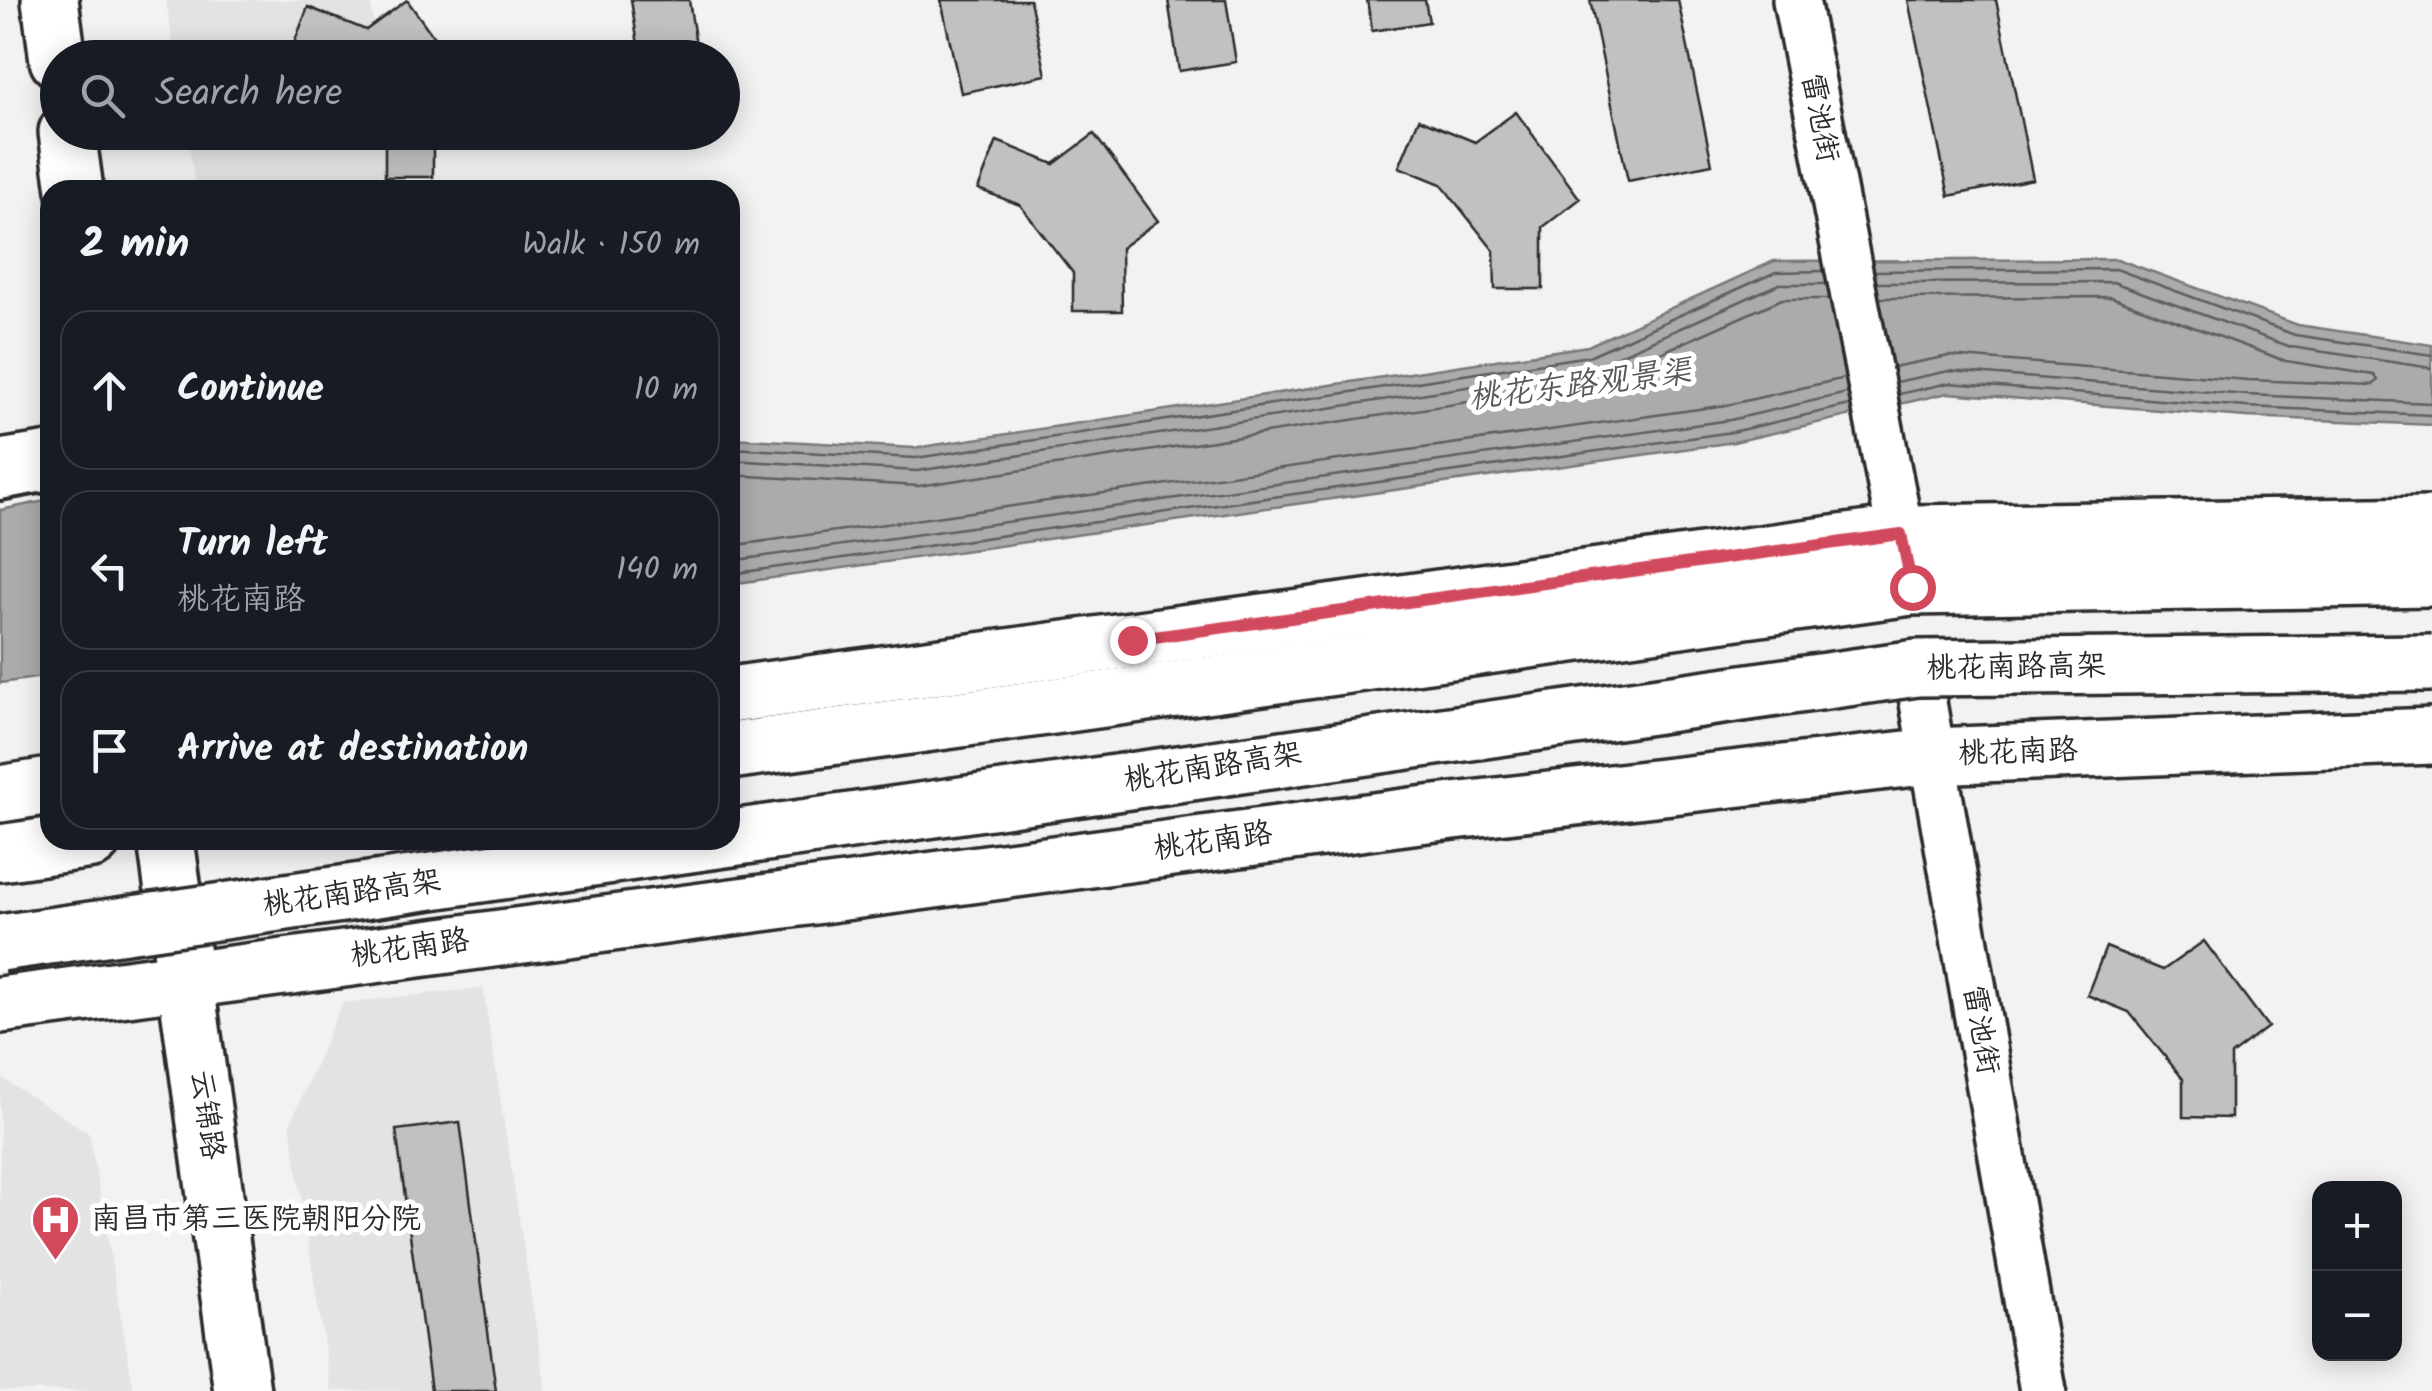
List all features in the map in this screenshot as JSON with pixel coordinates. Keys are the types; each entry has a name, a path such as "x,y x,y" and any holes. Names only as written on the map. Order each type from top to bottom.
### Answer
{"main road":[{"path":"50,0 55,40"},
{"path":"69,150 73,180"},
{"path":"740,694 1901,534 2432,525"},
{"path":"740,751 1912,587 2432,578"},
{"name":"桃花南路高架","path":"740,837 1916,668 2432,663"},
{"name":"桃花南路","path":"0,1004 1419,814 1932,756 2432,736"},
{"path":"0,794 40,788"},
{"path":"0,853 40,847"},
{"name":"云锦路","path":"168,850 242,1391"},
{"name":"桃花南路高架","path":"0,943 648,850"}],"street":[{"name":"雷池街","path":"1796,0 1912,587"},
{"path":"0,463 40,457"},
{"name":"雷池街","path":"1916,668 2043,1391"}],"lane":[{"path":"0,488 40,481"}],"shaded area":[{"path":"166,0 370,0 376,40 172,40"},
{"path":"190,150 394,150 398,180 194,180"},
{"path":"483,988 546,1391 331,1391 290,1124 342,1003"},
{"name":"南昌市第三医院朝阳分院","path":"0,1077 89,1133 134,1391 0,1391"}],"water":[{"name":"桃花东路观景渠","path":"2117,259 2298,325 2432,345 2432,425 2246,417 1948,393 1734,442 740,583 740,439 915,448 1588,346 1774,261"},
{"path":"40,502 40,677 0,683 0,510"}],"building":[{"path":"407,0 436,40 295,40 308,7 366,30"},
{"path":"631,0 689,0 695,40 637,40"},
{"path":"941,0 1030,0 1046,75 961,93"},
{"path":"1168,0 1226,0 1236,62 1179,71"},
{"path":"1367,0 1425,0 1429,22 1372,31"},
{"path":"1590,0 1678,0 1712,164 1628,181"},
{"path":"1908,0 1996,0 2033,179 1949,196"},
{"path":"1516,112 1580,199 1543,227 1543,289 1495,289 1494,251 1441,184 1399,167 1419,119 1475,142"},
{"path":"1094,134 1158,221 1121,248 1122,311 1073,311 1073,273 1020,205 978,189 997,141 1054,164"},
{"path":"385,150 433,150 433,177 385,177"},
{"path":"2204,941 2268,1027 2231,1055 2231,1118 2183,1117 2183,1079 2129,1012 2087,995 2106,947 2163,970"},
{"path":"460,1122 496,1391 431,1391 396,1130"}],"place":[{"name":"南昌市第三医院朝阳分院","path":"56,1262"}],"route":[{"path":"1132,640 1901,534 1912,587"}]}
